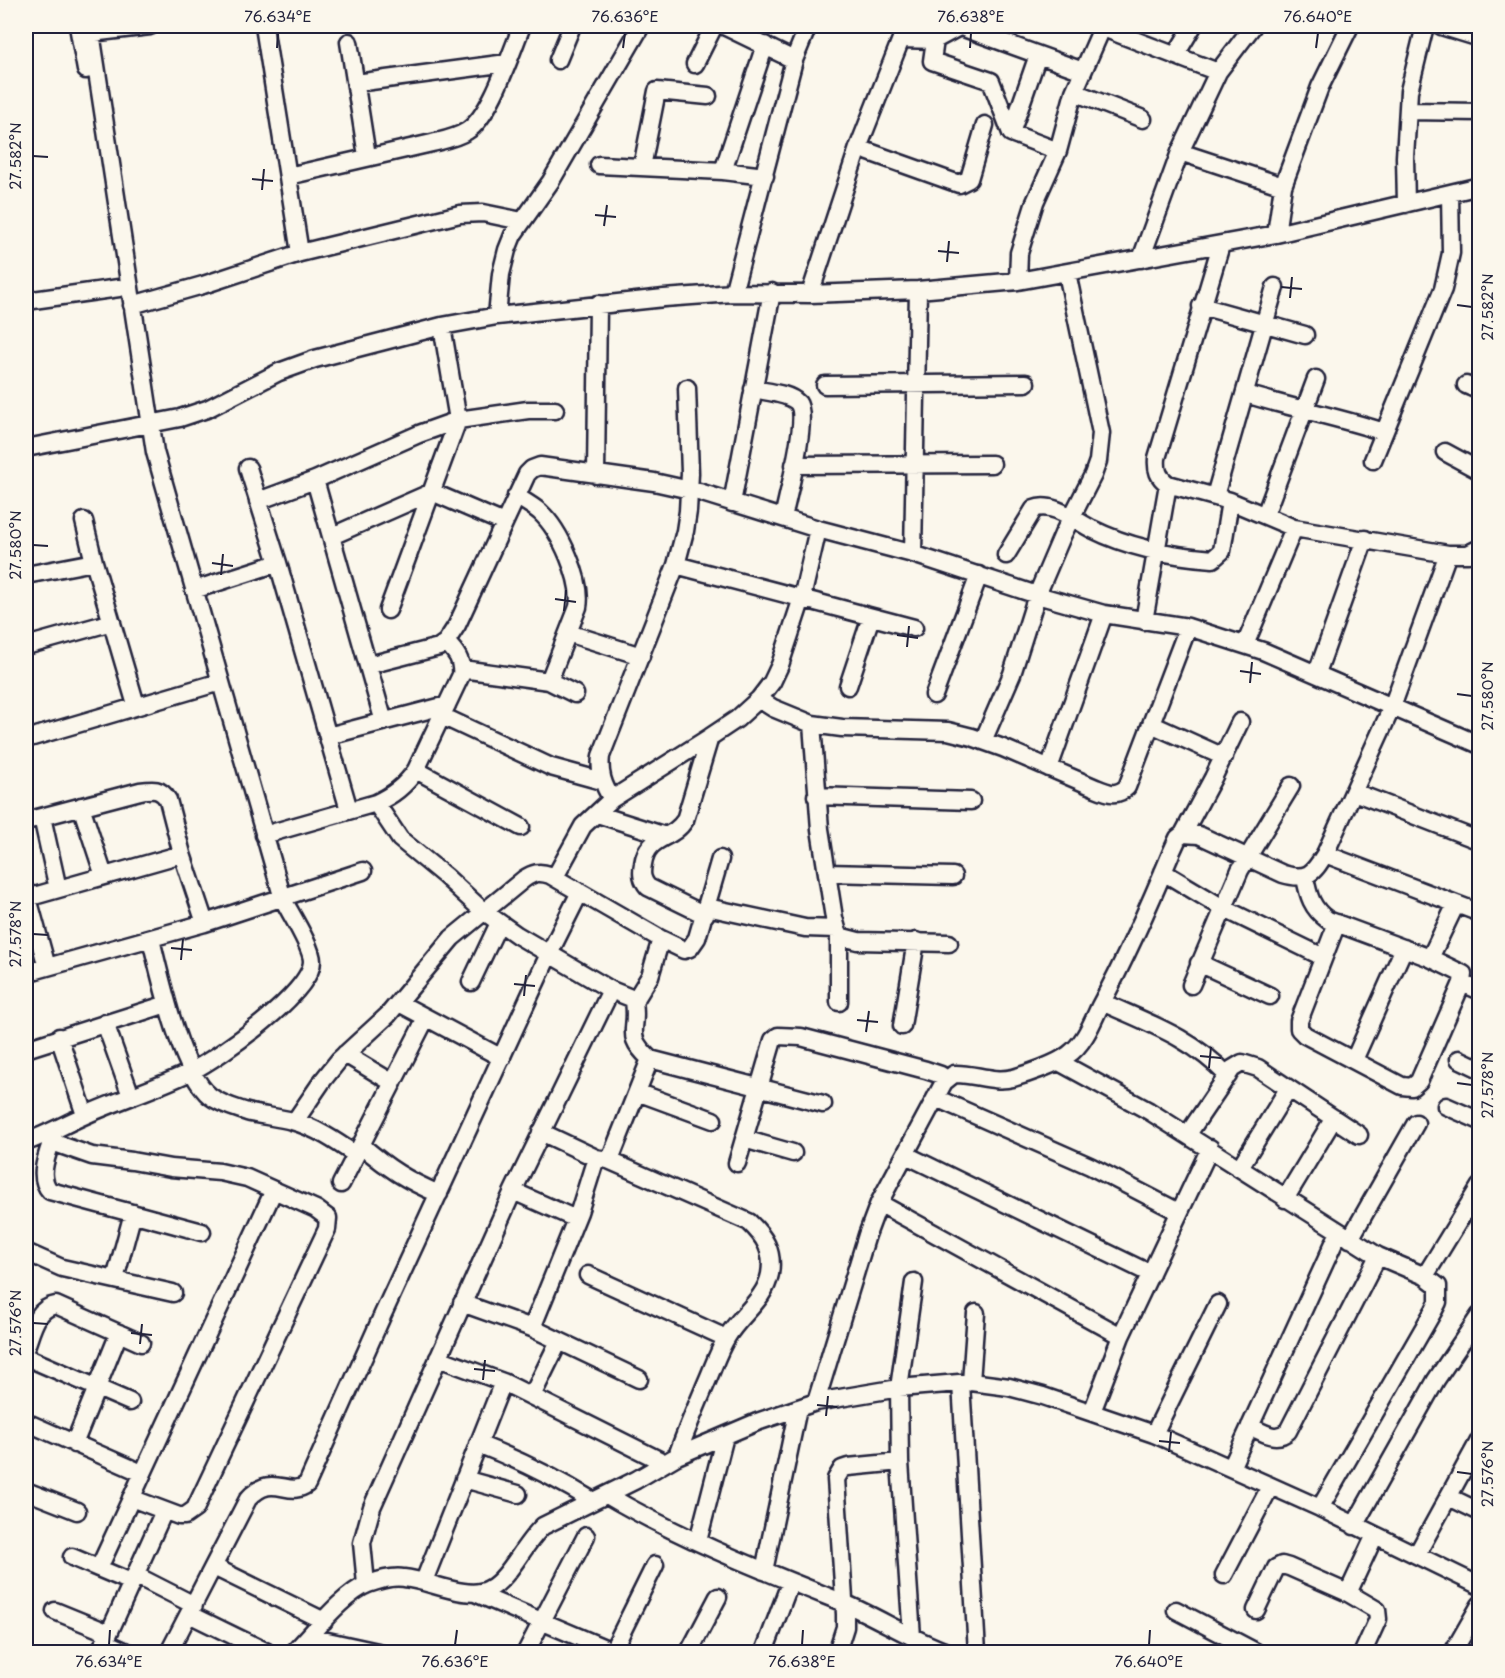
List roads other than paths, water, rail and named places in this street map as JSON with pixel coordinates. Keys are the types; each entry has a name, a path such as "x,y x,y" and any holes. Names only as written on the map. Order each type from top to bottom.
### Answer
{"street":[{"path":"87,28 150,26"},
{"path":"264,26 300,253"},
{"path":"288,176 456,137 469,130 486,110 522,26"},
{"path":"558,60 572,26"},
{"path":"497,316 501,274 507,250 522,221 551,181 641,26"},
{"path":"696,64 714,26"},
{"path":"724,26 794,60"},
{"path":"733,293 794,60 808,26"},
{"path":"810,294 858,148 901,32 935,40 961,26 1083,71"},
{"path":"1018,281 1019,253 1025,231 1035,202 1058,151 1074,92 1101,26 1218,72"},
{"path":"1175,56 1193,26"},
{"path":"1141,259 1180,152 1218,72 1253,26"},
{"path":"1276,234 1284,186 1320,87 1350,26"},
{"path":"1406,204 1409,91 1425,26"},
{"path":"1441,26 1479,38"},
{"path":"26,1142 53,1136 85,1115 191,1071 274,1013 295,994 310,970 312,960 283,899 145,426 119,288 87,28"},
{"path":"87,28 132,305 145,426"},
{"path":"935,40 932,61 991,81 1011,133 1058,151"},
{"path":"349,42 367,156"},
{"path":"723,171 765,45"},
{"path":"1011,133 1038,55"},
{"path":"356,83 507,63"},
{"path":"642,166 657,91 708,96"},
{"path":"1074,92 1143,119"},
{"path":"1408,111 1479,112"},
{"path":"858,148 959,184 969,178 985,125"},
{"path":"1180,152 1284,186"},
{"path":"599,165 723,171 765,176"},
{"path":"26,448 180,418 207,410 279,372 315,359 442,326 497,316 598,304 733,293 810,294 918,290 1018,281 1276,234 1479,186"},
{"path":"1373,460 1443,290 1451,253 1450,193"},
{"path":"132,305 203,285 300,253 460,214 483,213 522,221"},
{"path":"1221,245 1157,458 1158,474 1168,484 1222,499 1294,528 1448,554 1468,554 1479,548"},
{"path":"983,741 1012,674 1037,595 1093,475 1101,446 1101,433 1067,273"},
{"path":"1006,555 1034,509 1047,506 1118,541 1205,558 1213,559 1219,556 1224,542 1222,499 1246,393 1275,286"},
{"path":"26,301 119,288"},
{"path":"913,554 918,290"},
{"path":"732,502 771,292"},
{"path":"596,475 598,304"},
{"path":"1201,306 1305,335"},
{"path":"388,610 458,420 442,326"},
{"path":"1265,515 1316,379"},
{"path":"825,386 1026,383"},
{"path":"612,799 602,781 601,756 676,565 685,531 690,490 687,388"},
{"path":"753,389 785,396 799,404 801,420 783,518"},
{"path":"1246,393 1304,412 1328,415 1384,432"},
{"path":"258,501 315,480 419,434 458,420 528,410 555,410"},
{"path":"1445,452 1479,471"},
{"path":"794,465 992,464"},
{"path":"369,665 428,650 446,642 458,625 527,474 532,468 540,466 654,482 690,490 818,529 913,554 1037,595 1104,614 1188,627 1245,645 1317,673 1479,745"},
{"path":"248,468 350,810"},
{"path":"315,480 384,722"},
{"path":"1144,621 1168,484"},
{"path":"332,536 432,492 504,523"},
{"path":"516,496 540,512 551,524 559,537 578,583 580,596 578,607 549,681"},
{"path":"84,521 136,705"},
{"path":"1245,645 1294,528"},
{"path":"555,877 582,826 612,799 737,719 759,699 780,665 802,598 818,529"},
{"path":"1317,673 1365,539"},
{"path":"1183,834 1194,833 1296,878 1305,877 1317,867 1392,707 1448,554"},
{"path":"26,575 94,562"},
{"path":"194,590 278,563"},
{"path":"676,565 914,628"},
{"path":"933,695 979,575"},
{"path":"1049,768 1104,614"},
{"path":"848,686 871,617"},
{"path":"26,646 112,622"},
{"path":"759,699 773,708 812,724 842,728 948,731 983,741 1109,793 1123,791 1128,787 1188,627"},
{"path":"568,633 641,656"},
{"path":"264,835 376,803 399,790 408,781 416,770 445,711 462,669 458,657 446,642"},
{"path":"462,669 549,681 575,694"},
{"path":"26,739 220,682"},
{"path":"328,736 384,722 445,711 551,767 602,781"},
{"path":"816,1401 879,1203 944,1082 948,1076 954,1074 986,1080 1013,1078 1059,1062 1078,1045 1102,1002 1178,838 1183,834 1240,722"},
{"path":"812,724 816,796 838,932 839,1002"},
{"path":"1151,724 1224,757"},
{"path":"710,737 686,820 680,828 651,845 646,852 642,873 643,881 648,888 706,911 838,932 858,941 949,943"},
{"path":"416,770 521,828"},
{"path":"1191,985 1223,908 1248,857 1291,786"},
{"path":"58,889 34,819 151,789 158,790 168,800 182,854 205,923"},
{"path":"1354,792 1479,842"},
{"path":"816,796 971,801"},
{"path":"376,803 400,839 483,911 549,954 611,990 626,995 634,1002"},
{"path":"81,806 104,876"},
{"path":"597,814 666,836"},
{"path":"47,967 26,895 58,889 182,854"},
{"path":"1324,854 1479,913"},
{"path":"295,1121 322,1080 345,1054 399,1003 452,938 533,873 542,872 555,877 661,939 679,948 690,948 697,938 720,859"},
{"path":"26,973 205,923 363,871"},
{"path":"1163,872 1223,908 1323,957"},
{"path":"827,873 953,876"},
{"path":"1305,877 1307,892 1319,914 1430,958 1463,974 1462,983 1416,1085 1412,1088 1402,1086 1305,1035 1298,1025 1337,923"},
{"path":"169,1653 248,1499 265,1486 278,1485 295,1489 307,1484 549,954 580,892"},
{"path":"1430,958 1456,904"},
{"path":"471,982 499,923"},
{"path":"151,939 167,1004 191,1071 210,1096 226,1105 250,1113 295,1121 359,1150 404,1179 439,1194"},
{"path":"661,939 650,976 634,1002 634,1037 636,1044 650,1059 823,1104"},
{"path":"902,1026 916,941"},
{"path":"1354,1060 1404,948"},
{"path":"1199,963 1270,996"},
{"path":"1462,983 1479,991"},
{"path":"366,1584 362,1552 365,1526 372,1507 513,1191 611,990"},
{"path":"1102,1002 1179,1037 1203,1052 1228,1076"},
{"path":"399,1003 502,1058"},
{"path":"26,1048 167,1004"},
{"path":"341,1184 426,1018"},
{"path":"105,1023 131,1096"},
{"path":"737,1163 773,1040 778,1036 788,1035 926,1070 941,1075 944,1082"},
{"path":"59,1037 85,1115"},
{"path":"345,1054 393,1083"},
{"path":"532,1328 588,1188 602,1159 613,1152 650,1059"},
{"path":"1459,1059 1479,1069"},
{"path":"1059,1062 1188,1134 1285,1199 1378,1256 1425,1276 1438,1286 1438,1302 1434,1310 1320,1508"},
{"path":"1188,1134 1236,1065 1242,1063 1249,1064 1359,1135"},
{"path":"1240,1167 1288,1089"},
{"path":"637,1092 713,1120"},
{"path":"936,1098 1090,1166 1179,1212"},
{"path":"1446,1106 1479,1121"},
{"path":"1285,1199 1334,1118"},
{"path":"1231,1468 1345,1235 1416,1123"},
{"path":"542,1132 748,1222 762,1235 768,1246 772,1261 770,1276 764,1290 726,1338 671,1460"},
{"path":"53,1136 92,1156 247,1178 324,1215 329,1223 195,1509 185,1516 179,1516 131,1498"},
{"path":"53,1136 43,1176 45,1185 50,1191 201,1232"},
{"path":"744,1139 793,1153"},
{"path":"1092,1412 1121,1336 1210,1148"},
{"path":"906,1155 1152,1274"},
{"path":"1425,1276 1479,1186"},
{"path":"99,1568 274,1190"},
{"path":"513,1191 576,1219"},
{"path":"879,1203 1121,1336"},
{"path":"115,1279 133,1213"},
{"path":"26,1252 62,1268 173,1293"},
{"path":"1250,1426 1276,1437 1283,1436 1288,1431 1378,1256"},
{"path":"588,1275 726,1338"},
{"path":"912,1637 900,1462 899,1388 914,1282"},
{"path":"462,1303 532,1328 639,1380"},
{"path":"1154,1434 1218,1304"},
{"path":"26,1347 39,1314 46,1306 56,1305 141,1343"},
{"path":"976,1314 966,1382 977,1653"},
{"path":"1354,1526 1436,1380 1479,1316"},
{"path":"74,1444 119,1333"},
{"path":"532,1396 559,1341"},
{"path":"26,1358 130,1402"},
{"path":"438,1358 503,1382 671,1460"},
{"path":"424,1581 503,1382"},
{"path":"294,1653 345,1600 366,1584 402,1577 462,1592 475,1593 488,1590 497,1584 534,1534 543,1526 671,1460 725,1436 816,1401 899,1388 966,1382 1009,1388 1092,1412 1154,1434 1320,1508 1479,1586"},
{"path":"764,1571 798,1408"},
{"path":"26,1422 142,1473"},
{"path":"698,1541 725,1436"},
{"path":"1417,1554 1479,1439"},
{"path":"478,1444 639,1513 790,1583 845,1604 947,1653"},
{"path":"837,1653 845,1627 836,1485 838,1473 848,1467 900,1462"},
{"path":"464,1479 519,1494"},
{"path":"1224,1575 1270,1487"},
{"path":"26,1491 77,1511"},
{"path":"1449,1497 1479,1512"},
{"path":"104,1642 164,1511"},
{"path":"1348,1593 1375,1535"},
{"path":"526,1653 586,1536"},
{"path":"72,1557 133,1579 267,1653"},
{"path":"475,1593 607,1651 655,1565"},
{"path":"1256,1610 1271,1575 1276,1568 1282,1565 1348,1593 1374,1607 1378,1614 1363,1653"},
{"path":"214,1567 324,1621"},
{"path":"764,1653 790,1583"},
{"path":"689,1653 718,1597"},
{"path":"1453,1653 1479,1605"},
{"path":"1176,1610 1256,1653"},
{"path":"55,1611 104,1642 127,1653"},
{"path":"309,1637 378,1653"}]}
